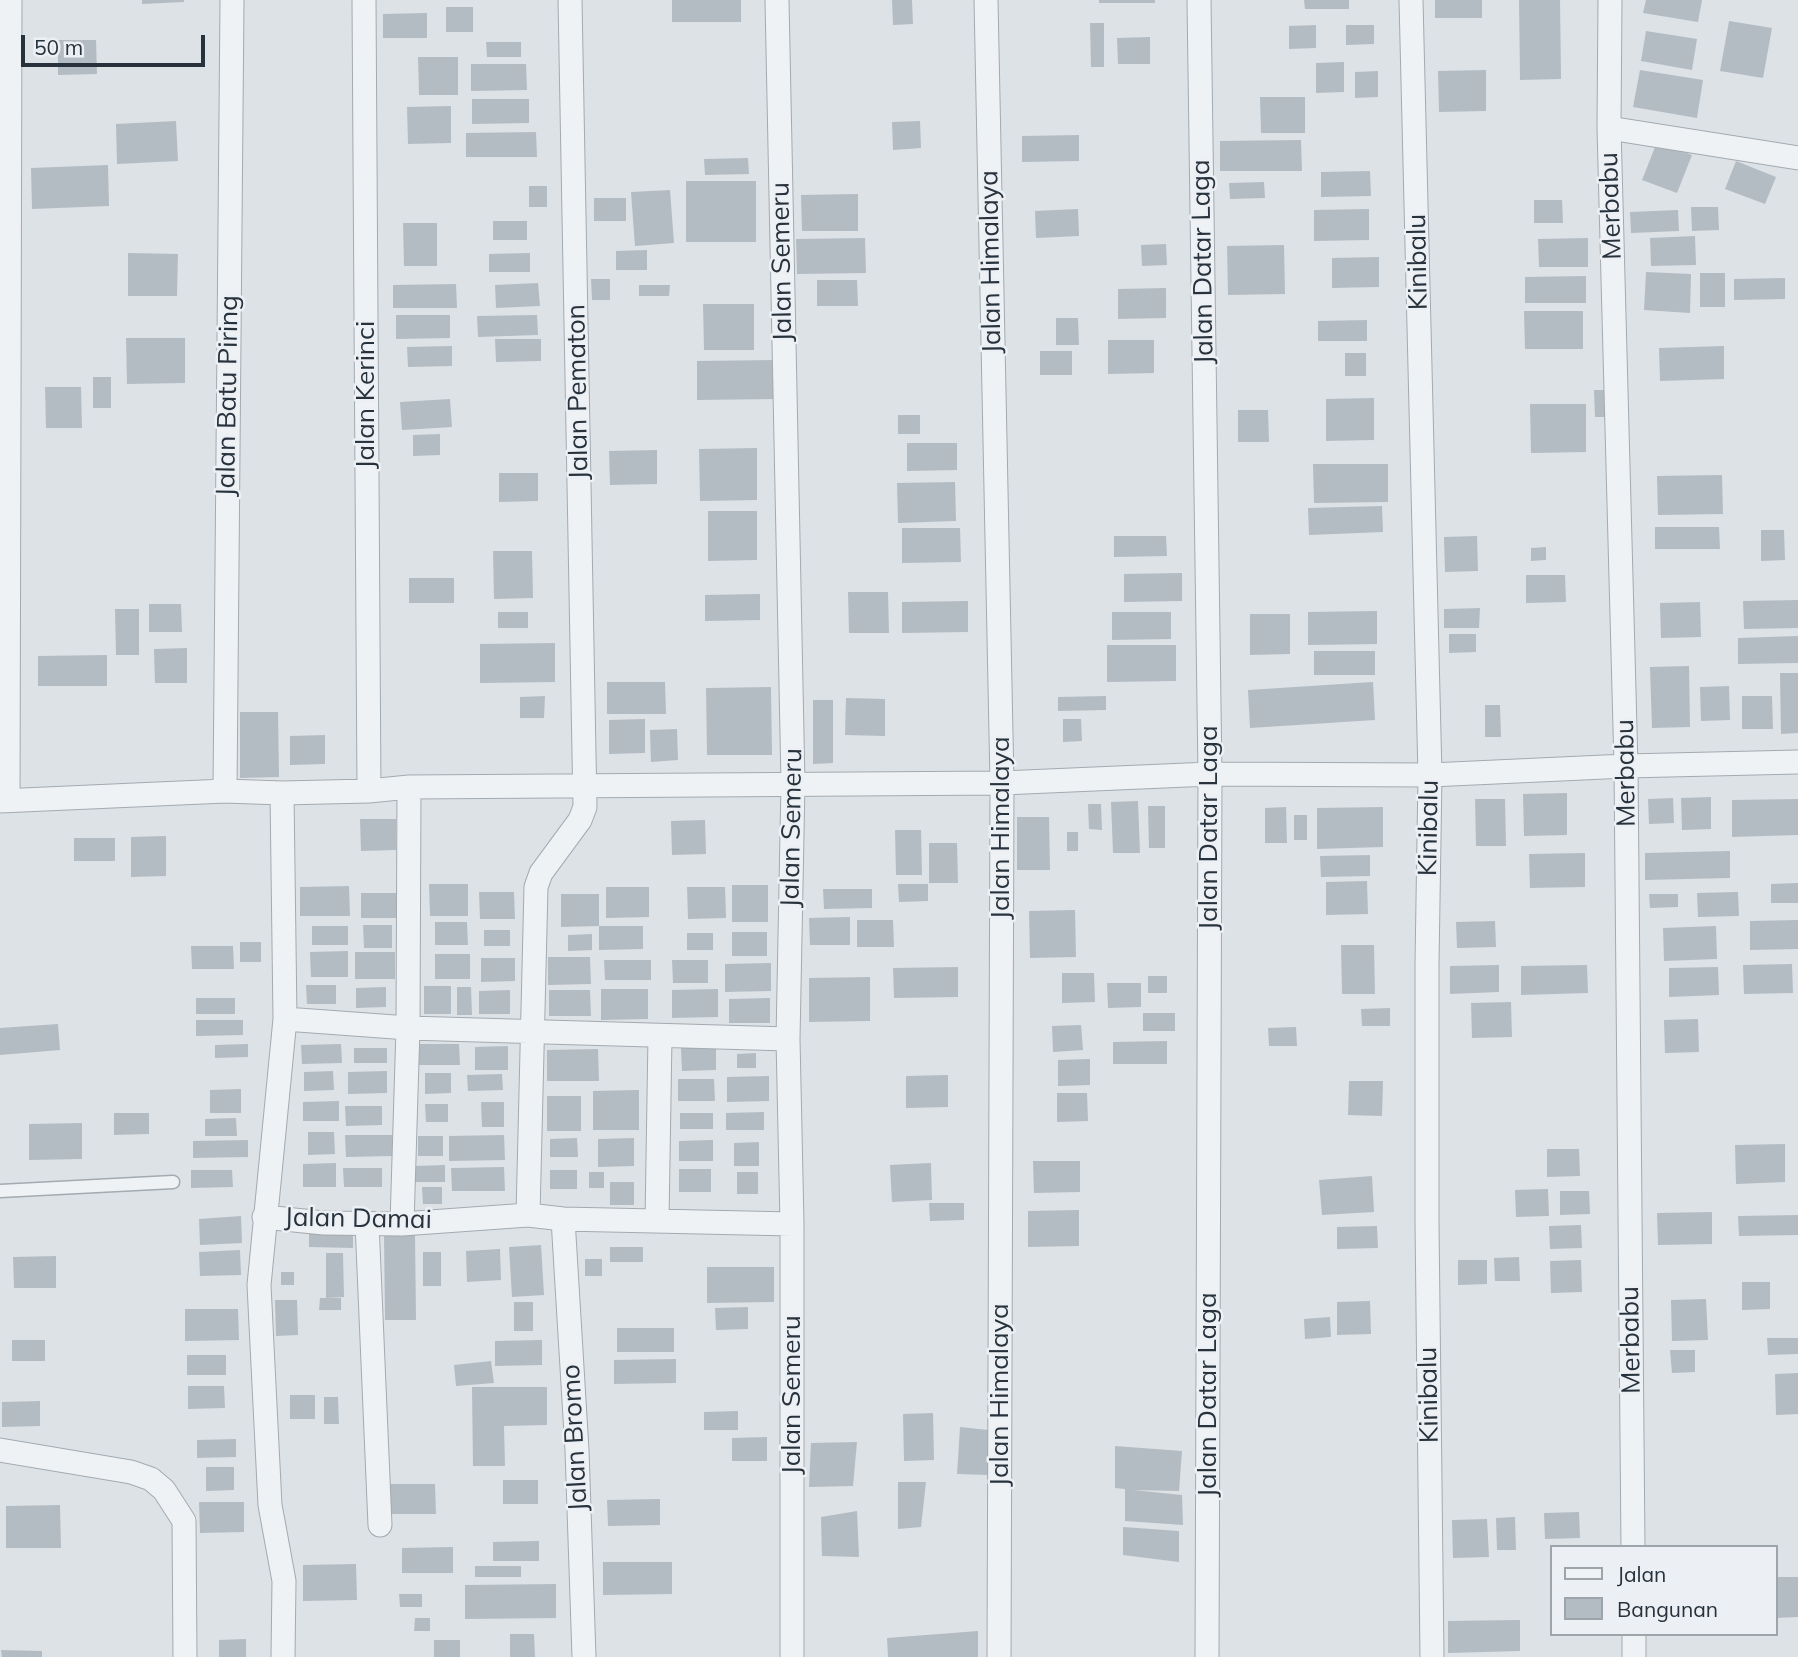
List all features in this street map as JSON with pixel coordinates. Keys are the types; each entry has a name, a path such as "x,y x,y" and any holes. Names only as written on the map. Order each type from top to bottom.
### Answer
{"street":[{"path":"10,0 4,800 225,791 369,791 409,787 1002,783 1210,774 1430,775 1798,762"},
{"name":"Jalan Batu Piring","path":"225,791 232,0"},
{"name":"Jalan Kerinci","path":"364,0 369,791"},
{"name":"Jalan Pematon","path":"528,1215 536,887 541,873 580,820 585,807 570,0"},
{"name":"Jalan Semeru","path":"777,0 793,783 789,1039 792,1224 792,1657"},
{"name":"Jalan Himalaya","path":"986,0 1002,783 999,1657"},
{"name":"Jalan Datar Laga","path":"1199,0 1210,774 1207,1657"},
{"name":"Kinibalu","path":"1411,0 1430,775 1427,1181 1432,1657"},
{"name":"Merbabu","path":"1610,0 1609,128 1626,766 1633,1545"},
{"path":"1609,128 1798,158"},
{"path":"402,1224 408,1028 409,787"},
{"name":"Jalan Damai","path":"282,793 285,1019 264,1217 324,1223 402,1224 528,1215 563,1219 792,1224"},
{"path":"285,1019 408,1028 789,1039"},
{"path":"657,1221 660,1036"},
{"path":"264,1217 259,1285 270,1505 284,1581 283,1657"},
{"name":"Jalan Bromo","path":"563,1219 577,1450 584,1657"},
{"path":"367,1223 380,1525"},
{"path":"0,1450 131,1472 151,1479 163,1490 184,1521 185,1657"},
{"path":"1634,1636 1634,1657"}],"lane":[{"path":"0,1191 173,1182"}],"building":[{"path":"142,0 184,0 184,2 142,4"},
{"path":"672,0 741,0 741,22 672,22"},
{"path":"892,0 912,0 913,24 893,25"},
{"path":"1099,0 1155,0 1155,3 1099,3"},
{"path":"1304,0 1349,0 1349,9 1305,9"},
{"path":"1435,0 1482,0 1482,18 1435,18"},
{"path":"1519,0 1560,0 1561,79 1520,80"},
{"path":"1646,0 1702,0 1698,22 1643,13"},
{"path":"446,7 473,7 473,32 446,32"},
{"path":"427,13 427,38 383,38 383,14"},
{"path":"1729,21 1772,28 1763,78 1720,71"},
{"path":"1090,23 1104,23 1104,67 1091,67"},
{"path":"1316,25 1316,48 1289,49 1289,26"},
{"path":"1346,25 1374,25 1374,44 1346,45"},
{"path":"1646,31 1697,39 1692,70 1641,61"},
{"path":"1150,37 1150,64 1118,64 1117,38"},
{"path":"58,40 96,40 97,74 58,75"},
{"path":"486,42 521,42 521,57 487,57"},
{"path":"418,57 458,57 458,95 419,95"},
{"path":"1344,62 1344,92 1316,93 1316,63"},
{"path":"471,64 526,64 527,90 471,91"},
{"path":"1486,70 1486,111 1439,112 1438,71"},
{"path":"1640,70 1703,80 1697,118 1633,107"},
{"path":"1378,71 1378,97 1355,98 1355,72"},
{"path":"1260,97 1305,97 1305,133 1261,133"},
{"path":"472,99 529,99 529,123 472,124"},
{"path":"451,106 451,143 408,144 407,107"},
{"path":"176,121 178,161 117,164 116,124"},
{"path":"920,121 921,148 893,150 892,122"},
{"path":"536,132 537,157 466,157 466,133"},
{"path":"1079,135 1079,161 1022,162 1022,136"},
{"path":"1301,140 1302,171 1220,171 1220,141"},
{"path":"1657,142 1692,155 1677,193 1642,180"},
{"path":"748,158 749,174 705,175 704,159"},
{"path":"1736,161 1776,177 1765,204 1725,189"},
{"path":"108,165 109,206 32,209 31,168"},
{"path":"1370,171 1371,196 1321,197 1321,172"},
{"path":"686,181 756,181 756,242 686,242"},
{"path":"1264,182 1265,198 1230,199 1229,183"},
{"path":"529,186 547,186 547,207 529,207"},
{"path":"670,190 674,243 635,246 631,192"},
{"path":"858,194 858,231 802,231 801,195"},
{"path":"594,198 626,198 626,221 594,221"},
{"path":"1534,200 1562,200 1563,223 1534,223"},
{"path":"1691,207 1718,207 1719,230 1692,231"},
{"path":"1078,209 1079,236 1036,238 1035,211"},
{"path":"1369,209 1369,240 1314,241 1314,210"},
{"path":"1678,210 1679,231 1631,233 1630,212"},
{"path":"493,221 527,221 527,240 493,240"},
{"path":"403,223 437,223 437,266 404,266"},
{"path":"1695,236 1696,265 1651,266 1650,238"},
{"path":"865,238 866,273 797,274 796,239"},
{"path":"1588,238 1588,267 1539,267 1538,239"},
{"path":"1166,244 1167,265 1142,266 1141,245"},
{"path":"1284,245 1285,294 1228,295 1227,246"},
{"path":"647,250 647,270 616,270 616,251"},
{"path":"128,253 178,254 177,296 128,296"},
{"path":"530,253 530,272 489,272 489,254"},
{"path":"1379,257 1379,287 1332,288 1332,258"},
{"path":"1646,272 1691,274 1690,313 1644,310"},
{"path":"1700,273 1725,273 1725,307 1700,307"},
{"path":"1586,276 1586,303 1525,303 1525,277"},
{"path":"1785,278 1785,299 1734,300 1734,279"},
{"path":"591,279 610,279 610,300 592,300"},
{"path":"817,280 857,280 858,306 817,306"},
{"path":"538,283 540,306 496,308 495,285"},
{"path":"456,284 457,308 393,308 393,285"},
{"path":"639,285 670,285 669,296 639,296"},
{"path":"1166,288 1166,318 1118,319 1118,289"},
{"path":"703,304 754,304 754,350 704,350"},
{"path":"1524,311 1583,311 1583,349 1525,349"},
{"path":"396,315 450,315 450,338 396,339"},
{"path":"537,315 538,335 478,337 477,316"},
{"path":"1056,318 1078,318 1079,345 1056,345"},
{"path":"1367,320 1367,341 1318,341 1318,321"},
{"path":"126,338 185,338 185,383 127,384"},
{"path":"495,339 541,339 541,361 496,362"},
{"path":"1108,340 1154,340 1154,373 1108,374"},
{"path":"452,346 452,366 408,367 407,347"},
{"path":"1724,346 1724,379 1660,381 1659,348"},
{"path":"1040,351 1072,351 1072,375 1040,375"},
{"path":"1345,353 1366,353 1366,376 1345,376"},
{"path":"775,360 776,399 697,400 697,361"},
{"path":"93,377 111,377 111,408 93,408"},
{"path":"45,387 81,387 82,428 46,428"},
{"path":"1594,390 1607,390 1607,417 1595,417"},
{"path":"1374,398 1374,440 1326,441 1326,399"},
{"path":"450,399 452,427 402,430 400,402"},
{"path":"1530,404 1586,404 1586,452 1531,453"},
{"path":"1238,410 1268,410 1269,442 1238,442"},
{"path":"898,415 920,415 920,434 898,434"},
{"path":"440,434 440,455 413,456 413,435"},
{"path":"907,443 957,443 957,470 907,471"},
{"path":"757,448 757,500 700,501 699,449"},
{"path":"657,450 657,484 610,485 609,451"},
{"path":"1313,464 1388,464 1388,502 1314,503"},
{"path":"499,473 538,473 538,501 499,502"},
{"path":"1722,475 1723,514 1658,515 1657,476"},
{"path":"955,482 956,521 898,523 897,483"},
{"path":"1382,506 1383,532 1309,535 1308,508"},
{"path":"708,511 757,511 757,560 708,561"},
{"path":"1655,527 1719,527 1720,549 1655,549"},
{"path":"902,528 960,528 961,562 902,563"},
{"path":"1761,530 1784,530 1785,560 1761,561"},
{"path":"1114,536 1166,536 1167,556 1114,557"},
{"path":"1477,536 1478,571 1445,572 1444,537"},
{"path":"1546,547 1546,560 1531,561 1531,548"},
{"path":"493,551 532,551 533,598 494,599"},
{"path":"1182,573 1182,601 1124,602 1124,574"},
{"path":"1526,575 1565,575 1566,602 1526,603"},
{"path":"409,578 454,578 454,603 409,603"},
{"path":"848,592 888,592 889,633 849,633"},
{"path":"760,594 760,620 705,621 705,595"},
{"path":"1798,600 1798,628 1744,629 1743,601"},
{"path":"968,601 968,632 902,633 902,602"},
{"path":"1700,602 1701,637 1661,638 1660,603"},
{"path":"149,604 181,604 182,632 149,632"},
{"path":"1480,608 1479,628 1444,628 1444,609"},
{"path":"115,609 139,609 139,655 116,655"},
{"path":"1377,611 1377,644 1308,645 1308,612"},
{"path":"498,612 528,612 528,628 498,628"},
{"path":"1112,612 1171,612 1171,639 1112,640"},
{"path":"1250,614 1290,614 1290,654 1250,655"},
{"path":"1449,634 1476,634 1476,652 1449,653"},
{"path":"1798,636 1798,663 1738,664 1738,638"},
{"path":"555,643 555,682 480,683 480,644"},
{"path":"1107,645 1176,645 1176,681 1107,682"},
{"path":"187,648 187,683 155,683 154,649"},
{"path":"1314,651 1375,651 1375,675 1314,675"},
{"path":"107,655 107,686 38,686 38,656"},
{"path":"1689,666 1690,727 1652,728 1650,667"},
{"path":"1780,673 1798,673 1798,733 1781,734"},
{"path":"607,682 665,682 666,714 607,714"},
{"path":"1373,682 1375,720 1250,728 1248,690"},
{"path":"1729,686 1730,720 1701,721 1700,687"},
{"path":"771,687 772,755 707,755 706,688"},
{"path":"545,696 544,718 520,718 520,697"},
{"path":"1106,696 1106,710 1058,711 1058,697"},
{"path":"1742,696 1772,696 1773,729 1742,729"},
{"path":"846,698 885,699 885,736 845,735"},
{"path":"813,700 833,700 833,763 813,764"},
{"path":"1485,705 1500,705 1501,737 1485,737"},
{"path":"240,712 278,712 279,777 240,778"},
{"path":"645,719 645,753 609,754 609,720"},
{"path":"1063,719 1081,719 1082,741 1063,742"},
{"path":"677,729 678,760 651,762 650,730"},
{"path":"325,735 325,764 290,765 290,736"},
{"path":"1567,793 1567,835 1524,836 1523,794"},
{"path":"1711,797 1711,829 1682,830 1681,798"},
{"path":"1673,798 1674,823 1649,824 1648,799"},
{"path":"1475,799 1505,799 1506,846 1476,846"},
{"path":"1798,799 1798,835 1732,837 1732,800"},
{"path":"1138,801 1140,853 1113,853 1111,802"},
{"path":"1088,804 1101,804 1102,830 1089,829"},
{"path":"1148,806 1165,806 1165,848 1149,848"},
{"path":"1286,807 1287,843 1265,843 1265,808"},
{"path":"1383,807 1383,847 1317,849 1317,808"},
{"path":"1294,815 1307,815 1307,840 1294,840"},
{"path":"1017,817 1049,817 1050,870 1017,870"},
{"path":"360,819 396,819 396,850 361,851"},
{"path":"705,820 706,854 672,855 671,821"},
{"path":"895,830 921,830 922,875 896,875"},
{"path":"1067,832 1078,832 1078,851 1067,851"},
{"path":"166,836 166,876 131,877 131,837"},
{"path":"74,838 115,838 115,861 74,861"},
{"path":"929,843 957,843 958,883 929,883"},
{"path":"1730,851 1730,878 1645,880 1645,853"},
{"path":"1585,853 1585,887 1530,888 1529,854"},
{"path":"1370,855 1370,876 1321,877 1320,856"},
{"path":"1367,881 1368,914 1326,915 1326,882"},
{"path":"1798,883 1798,903 1771,903 1771,884"},
{"path":"429,884 468,884 468,916 430,916"},
{"path":"898,884 928,884 928,901 899,902"},
{"path":"732,885 768,885 768,922 732,922"},
{"path":"349,886 350,916 300,916 300,887"},
{"path":"606,887 649,887 649,917 606,918"},
{"path":"687,887 725,887 726,918 688,919"},
{"path":"823,889 872,889 872,908 824,909"},
{"path":"479,892 514,892 515,919 480,919"},
{"path":"1738,892 1739,916 1698,917 1697,893"},
{"path":"361,893 398,893 398,918 361,918"},
{"path":"561,894 599,894 599,926 561,927"},
{"path":"1649,894 1678,894 1678,907 1650,908"},
{"path":"1075,910 1076,957 1030,958 1029,911"},
{"path":"850,917 850,945 810,945 809,918"},
{"path":"857,920 893,920 894,947 857,947"},
{"path":"1798,920 1798,949 1750,950 1750,921"},
{"path":"1495,921 1496,947 1457,948 1456,922"},
{"path":"435,922 467,922 468,945 435,945"},
{"path":"363,925 392,925 392,948 364,948"},
{"path":"312,926 348,926 348,945 312,945"},
{"path":"599,926 643,926 643,949 599,950"},
{"path":"1716,926 1717,959 1664,961 1663,928"},
{"path":"484,930 510,930 510,946 484,946"},
{"path":"732,932 767,932 767,956 732,956"},
{"path":"687,933 713,933 713,950 687,950"},
{"path":"592,934 592,950 568,951 568,935"},
{"path":"240,942 261,942 261,962 240,962"},
{"path":"1341,945 1374,945 1375,994 1342,994"},
{"path":"191,946 233,946 234,969 192,969"},
{"path":"348,951 348,977 311,977 310,952"},
{"path":"355,952 395,952 395,979 355,979"},
{"path":"435,954 470,954 470,979 435,979"},
{"path":"548,957 590,957 591,984 548,985"},
{"path":"481,958 515,958 515,981 481,982"},
{"path":"604,960 651,960 651,980 605,980"},
{"path":"672,960 708,960 708,983 673,983"},
{"path":"771,963 771,991 725,992 725,964"},
{"path":"1792,964 1793,993 1744,994 1743,965"},
{"path":"1499,965 1499,992 1450,994 1450,966"},
{"path":"1587,965 1588,993 1521,995 1521,966"},
{"path":"958,967 958,997 894,998 893,968"},
{"path":"1718,967 1719,995 1669,997 1669,968"},
{"path":"1062,973 1094,973 1095,1002 1062,1003"},
{"path":"1148,976 1167,976 1167,993 1148,993"},
{"path":"870,977 870,1021 809,1022 809,978"},
{"path":"1107,983 1141,983 1141,1007 1108,1008"},
{"path":"306,985 336,985 336,1004 307,1004"},
{"path":"424,986 451,986 451,1014 424,1014"},
{"path":"386,987 386,1007 356,1008 356,988"},
{"path":"457,987 471,987 472,1015 457,1015"},
{"path":"601,989 648,989 648,1019 601,1020"},
{"path":"718,989 718,1017 672,1018 672,990"},
{"path":"510,990 510,1014 479,1014 479,991"},
{"path":"549,990 590,990 591,1016 549,1016"},
{"path":"196,998 235,998 235,1014 196,1014"},
{"path":"770,998 770,1023 729,1023 729,999"},
{"path":"1511,1002 1512,1037 1472,1038 1471,1003"},
{"path":"1390,1008 1390,1026 1362,1026 1361,1009"},
{"path":"1143,1013 1175,1013 1175,1031 1143,1031"},
{"path":"1698,1019 1699,1052 1665,1053 1664,1020"},
{"path":"196,1020 243,1020 243,1035 196,1036"},
{"path":"58,1024 60,1050 0,1055 0,1028"},
{"path":"1081,1025 1083,1050 1053,1052 1052,1026"},
{"path":"1296,1027 1297,1046 1269,1046 1268,1028"},
{"path":"1167,1041 1167,1064 1113,1064 1113,1042"},
{"path":"248,1044 248,1057 215,1058 215,1045"},
{"path":"341,1044 342,1063 302,1064 301,1045"},
{"path":"419,1044 459,1044 460,1065 419,1065"},
{"path":"508,1046 508,1070 475,1070 475,1047"},
{"path":"354,1048 387,1048 387,1063 354,1063"},
{"path":"681,1048 716,1048 716,1070 682,1071"},
{"path":"598,1049 599,1081 547,1081 547,1050"},
{"path":"756,1053 756,1068 737,1068 737,1054"},
{"path":"1090,1059 1090,1085 1058,1086 1058,1060"},
{"path":"333,1071 334,1090 304,1091 304,1072"},
{"path":"387,1071 387,1093 348,1094 348,1072"},
{"path":"425,1073 451,1073 451,1093 425,1094"},
{"path":"502,1074 503,1090 468,1091 467,1075"},
{"path":"948,1075 948,1107 906,1108 906,1076"},
{"path":"769,1076 769,1101 727,1102 727,1077"},
{"path":"678,1079 714,1079 715,1101 678,1101"},
{"path":"1349,1081 1383,1081 1382,1116 1348,1115"},
{"path":"241,1089 241,1113 210,1113 210,1090"},
{"path":"639,1090 639,1130 593,1130 593,1091"},
{"path":"1057,1093 1087,1093 1088,1121 1057,1122"},
{"path":"547,1096 581,1096 581,1131 547,1131"},
{"path":"339,1101 339,1121 303,1121 303,1102"},
{"path":"481,1102 504,1102 504,1127 482,1127"},
{"path":"425,1104 448,1104 448,1122 426,1122"},
{"path":"345,1106 382,1106 382,1125 346,1126"},
{"path":"764,1112 764,1130 726,1130 726,1113"},
{"path":"114,1113 149,1113 149,1134 114,1135"},
{"path":"680,1113 713,1113 713,1129 680,1129"},
{"path":"236,1118 237,1136 205,1136 205,1119"},
{"path":"82,1123 82,1159 29,1160 29,1124"},
{"path":"308,1132 334,1132 335,1154 308,1155"},
{"path":"345,1135 392,1135 392,1156 346,1157"},
{"path":"504,1135 505,1160 449,1161 449,1136"},
{"path":"418,1136 443,1136 443,1156 418,1156"},
{"path":"577,1138 578,1157 550,1157 550,1139"},
{"path":"634,1138 634,1166 598,1167 598,1139"},
{"path":"248,1140 248,1157 193,1158 193,1141"},
{"path":"713,1140 713,1161 679,1161 679,1141"},
{"path":"759,1142 759,1166 734,1166 734,1143"},
{"path":"1785,1144 1785,1182 1736,1184 1735,1145"},
{"path":"1547,1149 1579,1149 1580,1176 1547,1177"},
{"path":"1033,1161 1080,1161 1080,1192 1034,1193"},
{"path":"336,1163 336,1187 303,1187 303,1164"},
{"path":"931,1163 932,1200 892,1202 890,1165"},
{"path":"445,1165 445,1182 415,1182 415,1166"},
{"path":"504,1167 505,1191 452,1191 451,1168"},
{"path":"343,1168 382,1168 382,1187 344,1187"},
{"path":"679,1169 711,1169 711,1192 679,1192"},
{"path":"191,1170 232,1170 233,1187 191,1188"},
{"path":"550,1170 577,1170 577,1189 550,1189"},
{"path":"589,1172 604,1172 604,1188 589,1188"},
{"path":"737,1172 758,1172 758,1194 737,1194"},
{"path":"1372,1176 1374,1212 1322,1215 1319,1180"},
{"path":"610,1182 634,1182 634,1205 610,1205"},
{"path":"422,1187 442,1187 442,1204 423,1204"},
{"path":"1548,1189 1549,1216 1516,1217 1515,1190"},
{"path":"1560,1191 1589,1191 1590,1214 1560,1215"},
{"path":"929,1203 964,1203 964,1220 930,1221"},
{"path":"1079,1210 1079,1246 1028,1247 1028,1211"},
{"path":"1712,1212 1712,1244 1658,1245 1657,1213"},
{"path":"1798,1215 1798,1235 1739,1236 1738,1216"},
{"path":"241,1216 242,1243 200,1245 199,1219"},
{"path":"1581,1225 1582,1248 1550,1249 1549,1226"},
{"path":"1377,1226 1378,1248 1337,1249 1337,1227"},
{"path":"309,1229 353,1229 353,1248 309,1247"},
{"path":"415,1235 416,1320 385,1320 384,1236"},
{"path":"541,1245 544,1295 512,1297 509,1247"},
{"path":"610,1247 643,1247 643,1262 610,1262"},
{"path":"500,1249 501,1280 467,1282 466,1251"},
{"path":"240,1250 241,1275 200,1276 199,1252"},
{"path":"423,1252 441,1252 441,1286 423,1286"},
{"path":"326,1253 343,1253 344,1297 326,1298"},
{"path":"56,1256 56,1288 14,1288 13,1257"},
{"path":"1519,1257 1520,1281 1495,1281 1494,1258"},
{"path":"585,1259 602,1259 602,1276 585,1276"},
{"path":"1458,1260 1487,1260 1487,1284 1458,1285"},
{"path":"1581,1260 1582,1292 1551,1293 1550,1261"},
{"path":"707,1267 774,1267 774,1302 707,1303"},
{"path":"281,1272 294,1272 294,1285 281,1285"},
{"path":"1742,1282 1770,1282 1770,1309 1742,1310"},
{"path":"320,1298 341,1298 341,1310 319,1310"},
{"path":"1706,1299 1708,1340 1672,1341 1671,1300"},
{"path":"275,1300 297,1300 298,1335 276,1336"},
{"path":"1370,1301 1371,1334 1337,1335 1337,1302"},
{"path":"514,1302 533,1302 533,1331 514,1331"},
{"path":"748,1307 748,1329 716,1330 715,1308"},
{"path":"185,1309 238,1309 239,1340 185,1341"},
{"path":"1330,1317 1331,1337 1305,1339 1304,1319"},
{"path":"617,1328 674,1328 674,1352 617,1352"},
{"path":"1767,1338 1798,1338 1798,1354 1768,1355"},
{"path":"12,1340 45,1340 45,1361 12,1361"},
{"path":"542,1340 542,1365 495,1366 495,1341"},
{"path":"1670,1350 1695,1350 1695,1372 1672,1373"},
{"path":"187,1355 226,1355 226,1375 187,1375"},
{"path":"676,1359 676,1383 614,1384 614,1360"},
{"path":"491,1361 494,1383 456,1386 454,1365"},
{"path":"1798,1373 1798,1414 1776,1415 1775,1374"},
{"path":"188,1386 224,1386 225,1408 188,1409"},
{"path":"472,1387 547,1387 547,1425 504,1426 505,1466 473,1466"},
{"path":"290,1395 315,1395 315,1419 290,1419"},
{"path":"324,1397 338,1397 339,1424 324,1424"},
{"path":"40,1401 40,1426 2,1427 2,1402"},
{"path":"738,1411 738,1430 704,1430 704,1412"},
{"path":"933,1413 934,1460 904,1461 903,1414"},
{"path":"960,1427 988,1430 989,1475 957,1474"},
{"path":"767,1437 767,1461 732,1461 732,1438"},
{"path":"236,1439 236,1457 197,1458 197,1440"},
{"path":"857,1442 853,1486 809,1487 811,1443"},
{"path":"1115,1446 1182,1451 1179,1491 1133,1490 1182,1495 1183,1525 1125,1521 1125,1489 1115,1488"},
{"path":"206,1467 234,1467 234,1490 206,1491"},
{"path":"503,1480 538,1480 538,1504 503,1504"},
{"path":"898,1482 926,1482 921,1527 898,1529"},
{"path":"389,1484 435,1484 436,1514 390,1514"},
{"path":"660,1499 660,1525 608,1526 607,1500"},
{"path":"199,1502 244,1502 244,1532 200,1533"},
{"path":"60,1505 61,1548 6,1548 6,1506"},
{"path":"857,1511 859,1557 822,1556 821,1517"},
{"path":"1579,1512 1580,1538 1545,1539 1544,1513"},
{"path":"1515,1517 1516,1550 1497,1550 1496,1518"},
{"path":"1487,1519 1489,1557 1453,1558 1452,1520"},
{"path":"1123,1527 1179,1531 1179,1562 1123,1555"},
{"path":"539,1541 539,1561 493,1561 493,1542"},
{"path":"453,1547 453,1573 402,1573 402,1548"},
{"path":"603,1562 672,1562 672,1594 603,1595"},
{"path":"356,1564 357,1600 303,1601 303,1565"},
{"path":"475,1566 521,1566 521,1577 475,1577"},
{"path":"1777,1577 1798,1577 1798,1617 1777,1618"},
{"path":"556,1584 556,1618 465,1619 465,1585"},
{"path":"399,1594 422,1594 422,1607 400,1607"},
{"path":"415,1618 430,1618 430,1631 414,1631"},
{"path":"1520,1620 1520,1651 1448,1653 1448,1621"},
{"path":"978,1631 978,1657 888,1657 887,1638"},
{"path":"510,1634 534,1634 535,1657 510,1657"},
{"path":"246,1639 246,1657 219,1657 219,1640"},
{"path":"434,1640 460,1640 460,1657 434,1657"},
{"path":"1,1650 42,1651 42,1657 2,1657"}]}
